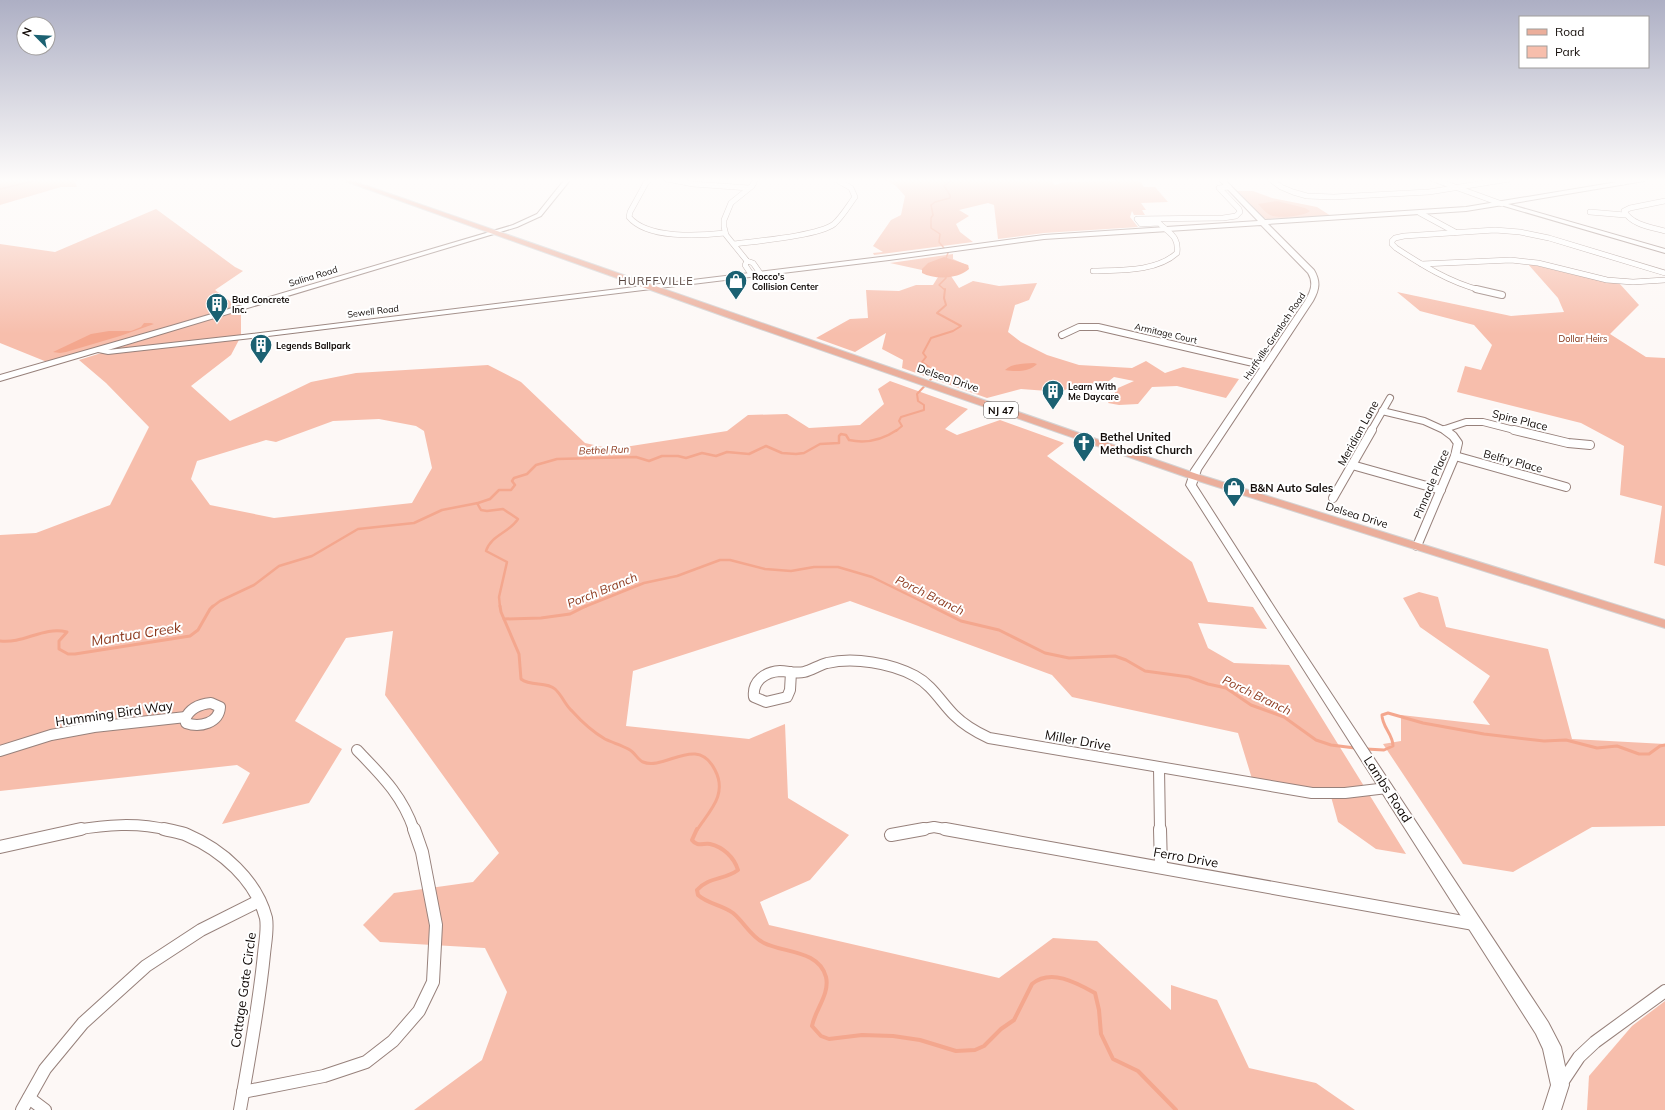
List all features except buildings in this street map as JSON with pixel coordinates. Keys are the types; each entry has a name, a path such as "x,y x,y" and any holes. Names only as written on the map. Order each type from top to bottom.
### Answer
{"main road":[{"name":"Delsea Drive","path":"491,231 1193,476 1665,624"},
{"name":"Salina Road","path":"0,378 498,231"},
{"name":"Sewell Road","path":"98,350 108,352 243,337 1044,237 1110,231"},
{"name":"Hurffville-Grenloch Road","path":"1193,476 1314,294 1316,283 1311,272 1272,231"},
{"path":"1595,231 1665,251"},
{"name":"Lambs Road","path":"1193,476 1191,485 1542,1028 1552,1047 1556,1060 1560,1085 1552,1110"}],"street":[{"path":"656,231 676,235 698,236 725,233 747,261 752,262 760,273"},
{"path":"734,244 817,231"},
{"path":"1093,271 1147,267 1169,260 1176,254 1178,244 1175,238 1167,231"},
{"path":"1482,231 1404,236 1395,238 1392,241 1392,244 1396,248 1447,279 1479,291 1502,295"},
{"path":"1508,231 1531,233 1665,273"},
{"path":"1422,264 1511,260 1538,263 1607,280 1633,282 1665,280"},
{"path":"747,261 745,265 751,274"},
{"name":"Armitage Court","path":"1062,335 1078,327 1098,327 1266,366"},
{"name":"Meridian Lane","path":"1333,498 1390,398"},
{"path":"1382,411 1445,429"},
{"name":"Spire Place","path":"1445,429 1466,422 1483,422 1568,443 1590,445"},
{"name":"Pinnacle Place","path":"1417,546 1455,456 1458,443 1455,436 1445,429"},
{"name":"Belfry Place","path":"1455,456 1566,487"},
{"path":"1352,465 1441,490"},
{"name":"Miller Drive","path":"791,672 803,672 827,663 850,660 895,668 924,681 958,721 976,733 988,738 1159,768 1312,792 1346,793 1387,788"},
{"name":"Humming Bird Way","path":"0,751 51,735 94,727 186,717"},
{"path":"243,1092 324,1076 366,1062 393,1041 419,1011 433,982 436,925 422,852 408,812 388,782 357,750"},
{"path":"1159,768 1161,867"},
{"name":"Cottage Gate Circle","path":"0,847 63,831 92,826 123,825 172,830 195,837 217,850 235,867 256,891 266,921 263,968 240,1110"},
{"name":"Ferro Drive","path":"891,835 934,827 1475,924"},
{"path":"22,1110 45,1069 83,1023 146,966 201,930 259,901"},
{"path":"1560,1085 1579,1057 1595,1042 1665,991"},
{"path":"29,1098 45,1110"}],"green space":[{"path":"105,231 186,231 235,267 243,271 215,290 238,307 47,362 0,343 0,244 55,252"},
{"path":"884,231 959,231 973,242 874,255 873,253 883,252 873,246"},
{"path":"997,231 1078,231 1044,233 998,239"},
{"path":"953,254 953,259 969,266 951,276 959,288 973,281 999,286 1037,283 1029,300 1015,305 1008,332 1021,342 1047,355 1079,365 1132,368 1146,361 1165,373 1183,367 1239,379 1226,398 1177,386 1152,387 1138,404 1119,405 1108,403 1118,388 1134,381 1114,377 1105,384 1079,383 1061,392 1021,389 987,398 902,368 903,360 882,349 886,333 855,352 816,338 850,319 868,318 866,290 899,291 916,285 933,285 938,277 922,270 890,263"},
{"name":"Dollar Heirs","path":"1527,263 1588,278 1619,283 1639,305 1610,334 1646,357 1665,358 1665,566 1654,563 1662,506 1620,495 1624,446 1581,423 1457,392 1465,366 1481,370 1492,345 1474,325 1420,311 1397,292 1511,316 1564,312 1558,298"},
{"path":"241,309 241,336 231,355 191,386 230,421 311,382 356,373 488,365 521,382 585,443 612,449 727,431 748,415 787,414 809,428 860,425 884,404 878,389 890,381 968,409 945,429 957,435 1000,420 1064,443 1047,456 1192,562 1208,602 1253,607 1267,629 1198,623 1208,648 1234,663 1289,665 1406,854 1376,849 1338,822 1330,793 1253,782 1238,733 1072,697 1052,675 850,601 633,671 626,726 749,739 785,724 788,798 849,835 810,880 760,902 769,925 999,978 1053,938 1097,941 1171,1010 1171,985 1217,1000 1249,1068 1316,1083 1355,1110 414,1110 482,1060 507,992 485,948 380,942 363,925 394,893 473,882 499,853 385,695 393,631 346,638 295,721 342,749 309,803 222,824 250,773 237,765 0,791 0,535 36,533 110,505 149,427 106,383 79,360","holes":["379,419 416,426 424,431 432,468 412,503 274,518 210,505 191,479 197,461 266,440 276,442 333,421"]},
{"path":"1419,592 1438,597 1446,627 1548,649 1572,739 1665,744 1665,826 1592,827 1513,872 1463,864 1383,744 1401,741 1401,715 1490,725 1473,702 1490,676 1420,627 1403,598"},
{"path":"1665,1001 1665,1110 1587,1110 1589,1076 1632,1026"}],"shaded area":[{"path":"944,257 968,265 969,269 953,277 933,277 922,273 922,269 928,263"},
{"path":"144,323 154,324 66,352 53,352 91,334 109,331 131,331 141,327"},
{"path":"1037,364 1026,370 1005,370 1015,365"}],"waterway":[{"name":"Bethel Run","path":"935,231 940,234 939,242 948,253 946,258"},
{"name":"Bethel Run","path":"945,275 946,278 939,285 945,290"},
{"name":"Bethel Run","path":"896,431 902,426 899,421 901,417 924,410 924,405 918,401 917,394 935,375 929,367 922,362 926,357 923,353 931,338 953,331 961,326 937,313 946,305 944,298 945,290"},
{"name":"Bethel Run","path":"477,503 490,499 499,490 511,490 515,485 512,481 514,478 527,474 536,465 557,459 636,457 649,461 662,456 678,456 686,458 702,453 716,456 727,452 749,454 766,446 782,453 796,454 804,453 820,444 839,443 839,436 841,434 846,435 849,440 862,442 880,439 897,430"},
{"name":"Mantua Creek","path":"212,607 220,601 254,585 279,566 312,556 358,529 414,523 442,510 477,503"},
{"name":"Mantua Creek","path":"477,503 481,510 487,511 503,509 518,519 510,528 492,541 486,551 507,562 499,597 500,607"},
{"name":"Porch Branch","path":"584,607 644,583 677,576 720,560 730,560 765,569 791,571 814,567 838,567 872,577 933,607"},
{"name":"Mantua Creek","path":"500,606 504,619"},
{"name":"Mantua Creek","path":"0,641 17,640 50,631 67,632 59,641 59,649 68,654 75,654 190,636 198,630 212,607"},
{"name":"Porch Branch","path":"504,619 541,618 570,614 584,607"},
{"name":"Porch Branch","path":"933,607 961,621 999,630 1045,653 1069,658 1115,656 1126,660 1145,671 1189,677 1208,684 1226,688 1251,705 1284,717 1316,740 1331,745 1355,748"},
{"name":"Mantua Creek","path":"504,619 519,654 521,679 529,683 547,685 555,689 570,709 592,730 605,739 630,750 643,762 661,762 690,754 699,755 708,760 715,770 718,779 718,795 711,809 697,830"},
{"name":"Porch Branch","path":"1366,749 1384,750 1393,746 1393,742 1382,719 1382,715 1388,713 1423,723 1484,734 1544,741 1566,740 1597,748 1617,746 1639,754 1649,754 1660,746 1665,745"},
{"name":"Mantua Creek","path":"697,829 692,840 698,844 715,845 724,850 734,861 738,870 728,876 711,881 701,886 697,890 698,895 733,913 751,933 764,943 809,957 822,968 826,977 826,990 812,1026 821,1036 829,1039 862,1035 893,1036 920,1040 956,1051 975,1050 984,1046 1001,1029 1014,1020 1032,984 1039,979 1056,977 1080,985 1095,993 1099,1010 1101,1034 1113,1059 1138,1071 1176,1110"}],"place":[{"name":"Rocco's Collision Center","path":"736,300"},
{"name":"Bud Concrete Inc.","path":"217,324"},
{"name":"Legends Ballpark","path":"261,364"},
{"name":"Learn With Me Daycare","path":"1053,410"},
{"name":"Bethel United Methodist Church","path":"1084,462"},
{"name":"B&N Auto Sales","path":"1234,508"}],"district":[{"name":"HURFFVILLE","path":"656,281"}]}
